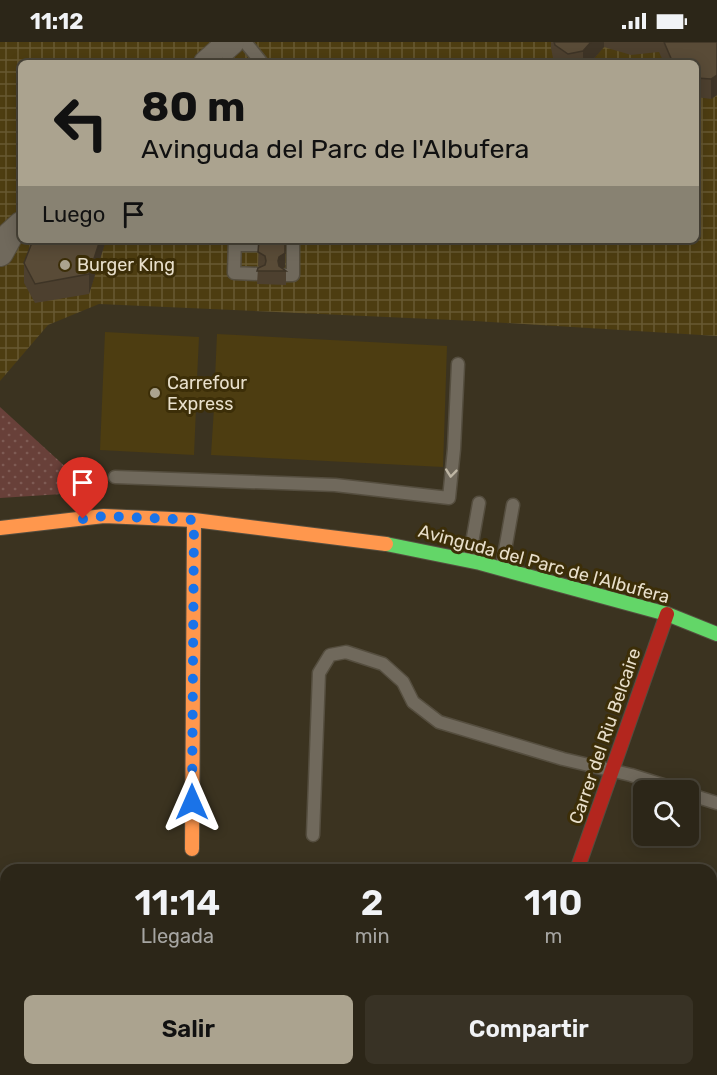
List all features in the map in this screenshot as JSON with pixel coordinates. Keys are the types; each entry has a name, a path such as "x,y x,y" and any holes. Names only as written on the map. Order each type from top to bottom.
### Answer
{"street":[{"path":"210,60 231,42"},
{"name":"Avinguda del Parc de l'Albufera","path":"0,528 104,516 194,520 401,546 502,568 667,614 717,634"},
{"path":"192,849 194,520"},
{"name":"Carrer del Riu Belcaire","path":"579,864 667,614"}],"lane":[{"path":"245,42 260,60"},
{"path":"235,243 234,273 258,274"},
{"path":"243,243 259,245"},
{"path":"286,275 293,275 291,244"},
{"path":"115,477 334,485 449,498 458,364"},
{"path":"469,560 479,503"},
{"path":"502,568 513,505"},
{"path":"313,835 319,673 330,655 346,652 383,664 403,682 413,702 439,722 563,759 648,780"},
{"path":"699,797 717,803"}],"shaded area":[{"path":"0,42 717,42 717,336 475,321 99,304 48,325 0,381"},
{"path":"105,332 199,337 197,379 215,379 217,334 447,346 443,467 211,455 214,408 196,408 194,455 100,450"}],"green space":[{"path":"0,407 93,492 0,498"}],"building":[{"path":"554,42 591,42 583,51 568,54"},
{"path":"664,42 717,42 717,75 711,79 699,78 699,60 672,60"},
{"path":"32,243 99,243 89,274 35,284 24,263"},
{"path":"259,243 285,243 285,253 279,257 278,261 279,266 286,271 257,271 265,265 266,261 265,256 258,252"}],"traffic: fast":[{"path":"386,544 480,563 667,614 717,634"}],"traffic: slow":[{"path":"0,528 104,516 194,520 386,544"},
{"path":"192,849 194,520"}],"traffic: jam":[{"path":"579,864 667,614"}],"place":[{"name":"Burger King","path":"65,265"},
{"name":"Carrefour Express","path":"155,393"}],"route":[{"path":"83,519 104,516 194,520 192,802"}]}
